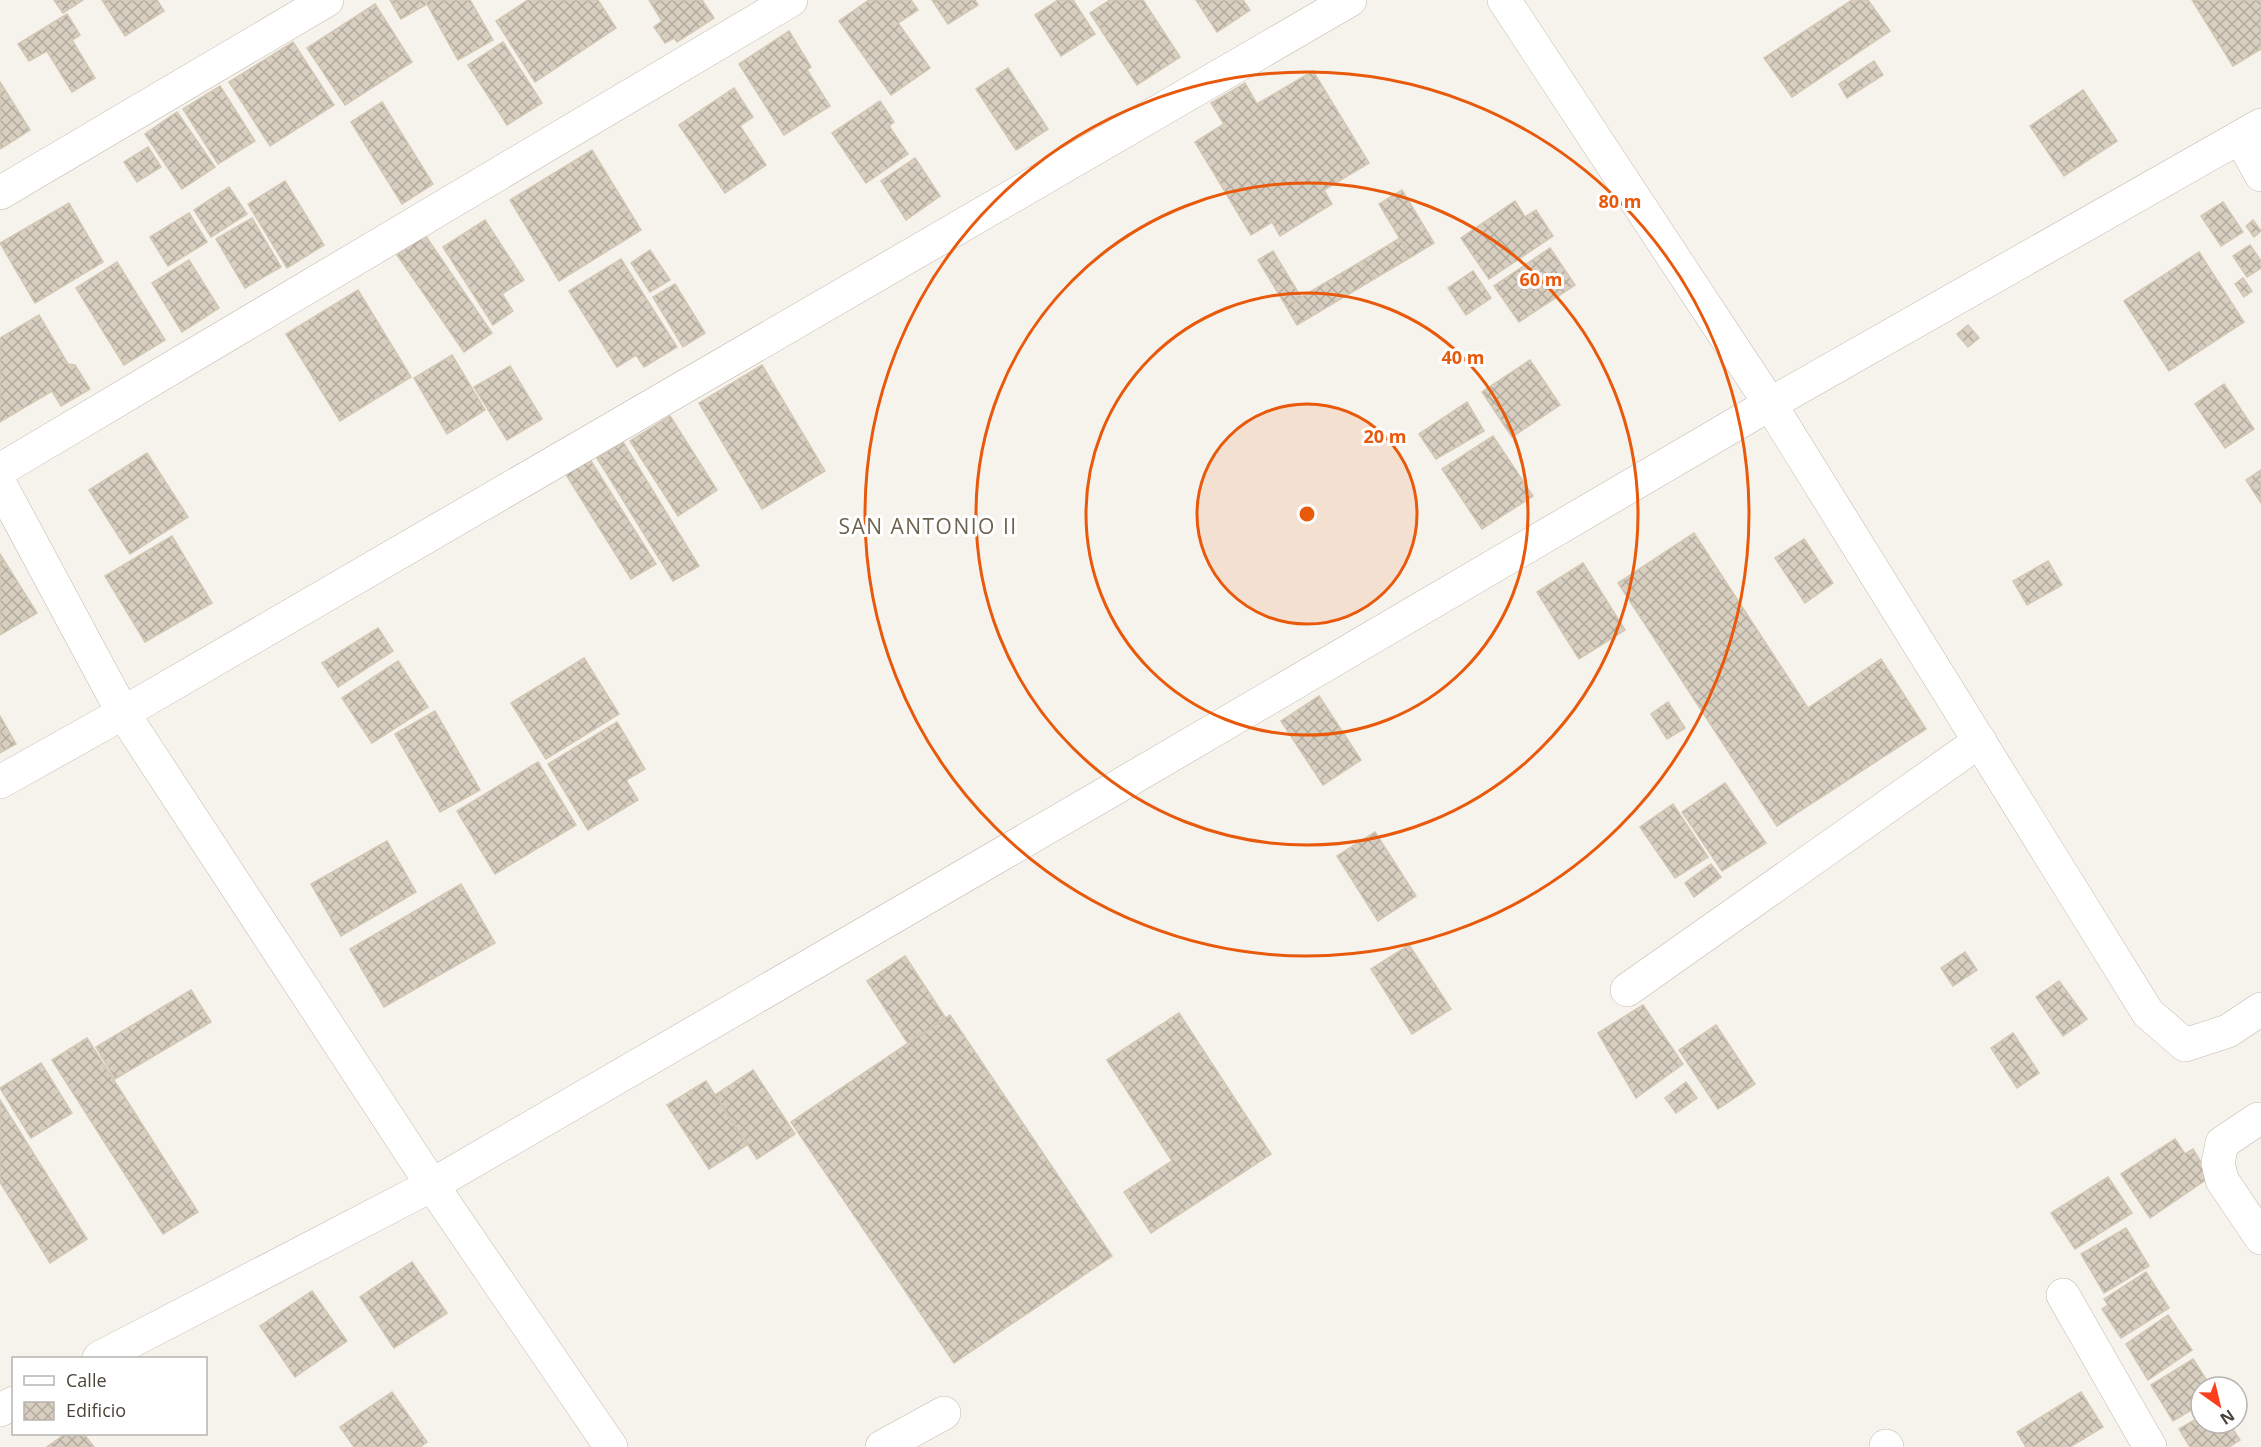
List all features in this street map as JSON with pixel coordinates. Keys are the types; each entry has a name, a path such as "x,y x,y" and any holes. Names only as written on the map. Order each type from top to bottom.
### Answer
{"street":[{"path":"0,193 327,0"},
{"path":"0,470 790,0"},
{"path":"0,782 123,713 1350,0"},
{"path":"1504,0 1770,404 2148,1013 2185,1045 2229,1031 2261,1009"},
{"path":"103,1357 432,1185 1770,404 2251,131 2261,175"},
{"path":"0,484 123,713 432,1185 611,1447"},
{"path":"1627,990 1980,741"},
{"path":"2261,1120 2258,1119 2222,1143 2218,1162 2222,1180 2261,1238"},
{"path":"2063,1295 2150,1447"},
{"path":"882,1447 944,1413"}],"building":[{"path":"54,0 83,0 63,13"},
{"path":"102,0 157,0 164,11 125,36"},
{"path":"390,0 470,0 493,40 458,60 427,4 401,19"},
{"path":"528,0 598,0 616,28 535,82 496,21"},
{"path":"649,0 702,0 714,18 677,42 674,38 665,43 654,27 662,21"},
{"path":"869,0 911,0 918,10 898,23 930,68 891,95 839,21"},
{"path":"932,0 975,0 978,5 948,24"},
{"path":"1058,0 1073,0 1095,34 1061,56 1035,15"},
{"path":"1110,0 1143,0 1180,57 1137,85 1090,13"},
{"path":"1196,0 1243,0 1250,10 1217,32"},
{"path":"1852,0 1868,0 1890,31 1792,97 1764,58"},
{"path":"2192,0 2261,0 2261,49 2233,66"},
{"path":"375,4 412,62 345,105 307,48"},
{"path":"67,14 80,35 72,40 95,78 72,92 47,51 29,61 18,44"},
{"path":"789,31 811,67 807,70 830,106 784,135 739,64"},
{"path":"293,42 334,105 270,146 229,82"},
{"path":"503,42 542,103 507,125 468,65"},
{"path":"1874,61 1883,75 1847,98 1839,84"},
{"path":"1008,68 1048,129 1016,150 976,89"},
{"path":"1313,71 1369,163 1324,190 1332,204 1280,236 1272,222 1251,235 1195,142 1224,124 1211,103 1245,83 1257,104"},
{"path":"0,82 30,130 0,149"},
{"path":"220,86 255,141 218,164 183,109"},
{"path":"734,88 753,117 740,126 766,165 725,193 679,125"},
{"path":"2083,90 2117,141 2064,176 2030,126"},
{"path":"880,101 894,122 889,126 908,154 866,183 832,133"},
{"path":"382,102 433,184 402,204 351,122"},
{"path":"177,112 215,167 182,189 145,134"},
{"path":"148,147 161,167 137,182 124,162"},
{"path":"592,150 641,230 559,281 510,200"},
{"path":"915,158 940,196 906,220 881,181"},
{"path":"285,181 324,245 287,268 248,204"},
{"path":"229,187 247,214 211,237 194,210"},
{"path":"1402,190 1434,243 1411,257 1379,204"},
{"path":"1515,201 1525,217 1536,210 1553,236 1489,279 1461,238"},
{"path":"2223,202 2243,232 2221,246 2201,216"},
{"path":"69,203 103,262 35,303 0,243"},
{"path":"189,213 207,242 168,266 150,237"},
{"path":"252,218 281,267 245,288 216,239"},
{"path":"485,220 524,280 502,294 513,311 493,325 443,247"},
{"path":"2253,220 2261,231 2254,237 2246,226"},
{"path":"425,235 492,333 464,352 397,255"},
{"path":"1400,238 1411,257 1374,279 1362,261"},
{"path":"2250,245 2261,261 2261,268 2247,277 2233,256"},
{"path":"1550,248 1575,285 1519,322 1494,286"},
{"path":"650,250 670,280 650,292 631,263"},
{"path":"1273,251 1301,297 1286,306 1258,260"},
{"path":"2199,252 2244,322 2169,371 2124,301"},
{"path":"621,259 677,347 644,367 636,355 617,367 569,291"},
{"path":"189,260 219,308 182,332 152,283"},
{"path":"1362,261 1374,279 1297,325 1286,306"},
{"path":"117,262 165,340 124,365 76,288"},
{"path":"1473,271 1491,298 1466,315 1448,288"},
{"path":"2243,278 2252,291 2244,297 2235,284"},
{"path":"675,284 705,333 683,347 653,297"},
{"path":"358,290 411,377 340,421 286,334"},
{"path":"39,315 68,364 75,365 90,389 61,406 52,391 0,422 0,338"},
{"path":"1968,325 1979,338 1968,347 1957,334"},
{"path":"452,355 485,410 447,434 414,378"},
{"path":"1530,360 1560,405 1512,437 1482,392"},
{"path":"762,365 825,471 762,509 699,403"},
{"path":"510,366 542,419 507,440 474,387"},
{"path":"2224,384 2254,429 2225,448 2195,404"},
{"path":"1467,402 1484,431 1436,459 1419,434"},
{"path":"670,416 717,490 678,516 630,441"},
{"path":"1493,436 1533,496 1482,529 1442,469"},
{"path":"623,442 699,566 673,581 597,458"},
{"path":"147,453 188,517 130,554 89,490"},
{"path":"589,458 656,564 631,579 565,473"},
{"path":"2261,470 2261,503 2246,480"},
{"path":"1694,533 1808,708 1881,659 1926,729 1777,826 1618,583"},
{"path":"172,536 212,603 145,642 105,576"},
{"path":"1804,539 1833,583 1805,603 1775,558"},
{"path":"0,554 37,613 0,635"},
{"path":"2048,561 2062,585 2027,605 2013,581"},
{"path":"1583,563 1625,630 1579,659 1537,592"},
{"path":"378,628 393,651 338,687 322,663"},
{"path":"584,658 619,714 546,759 511,703"},
{"path":"398,661 428,707 372,743 342,698"},
{"path":"1319,696 1361,760 1323,785 1281,721"},
{"path":"1668,702 1685,728 1667,739 1651,714"},
{"path":"435,711 480,790 440,812 395,734"},
{"path":"0,716 16,744 0,753"},
{"path":"617,722 645,769 626,780 638,800 588,830 548,764"},
{"path":"538,762 576,825 495,874 457,811"},
{"path":"1725,783 1766,843 1722,871 1682,812"},
{"path":"1673,804 1708,857 1675,878 1640,827"},
{"path":"1375,832 1416,896 1378,921 1337,856"},
{"path":"387,841 416,892 341,936 311,884"},
{"path":"1711,864 1721,877 1694,897 1685,883"},
{"path":"461,884 495,943 384,1007 350,949"},
{"path":"1409,945 1451,1009 1412,1034 1371,969"},
{"path":"1965,952 1977,970 1953,986 1941,968"},
{"path":"905,956 947,1020 909,1045 867,981"},
{"path":"2059,981 2087,1019 2063,1036 2036,997"},
{"path":"191,990 211,1022 115,1079 96,1047"},
{"path":"1643,1005 1683,1064 1636,1098 1598,1033"},
{"path":"1179,1013 1271,1154 1151,1233 1124,1192 1172,1161 1107,1060"},
{"path":"950,1015 1112,1256 954,1363 791,1122"},
{"path":"1716,1025 1755,1084 1718,1109 1679,1050"},
{"path":"2013,1033 2039,1073 2017,1088 1991,1048"},
{"path":"87,1038 198,1212 163,1234 52,1060"},
{"path":"41,1063 72,1113 31,1138 0,1088"},
{"path":"753,1070 795,1134 757,1159 715,1095"},
{"path":"706,1081 747,1145 709,1169 667,1105"},
{"path":"1686,1082 1697,1098 1676,1113 1665,1098"},
{"path":"0,1100 87,1239 50,1263 0,1182"},
{"path":"2175,1139 2185,1154 2193,1149 2210,1177 2150,1218 2121,1174"},
{"path":"2108,1177 2132,1213 2075,1249 2051,1213"},
{"path":"2126,1228 2149,1266 2104,1293 2081,1254"},
{"path":"412,1262 447,1313 394,1348 360,1297"},
{"path":"2146,1272 2169,1308 2121,1338 2102,1309 2108,1305 2104,1299"},
{"path":"312,1291 347,1341 295,1377 260,1326"},
{"path":"2168,1315 2192,1350 2148,1380 2126,1344"},
{"path":"2193,1359 2203,1375 2189,1375 2189,1411 2173,1421 2151,1385"},
{"path":"392,1392 427,1442 420,1447 354,1447 340,1427"},
{"path":"2081,1392 2103,1427 2070,1447 2026,1447 2017,1432"},
{"path":"2189,1423 2189,1435 2237,1435 2240,1440 2229,1447 2190,1447 2179,1429"},
{"path":"64,1435 85,1435 94,1447 47,1447"}],"district":[{"name":"SAN ANTONIO II","path":"928,526"}]}
